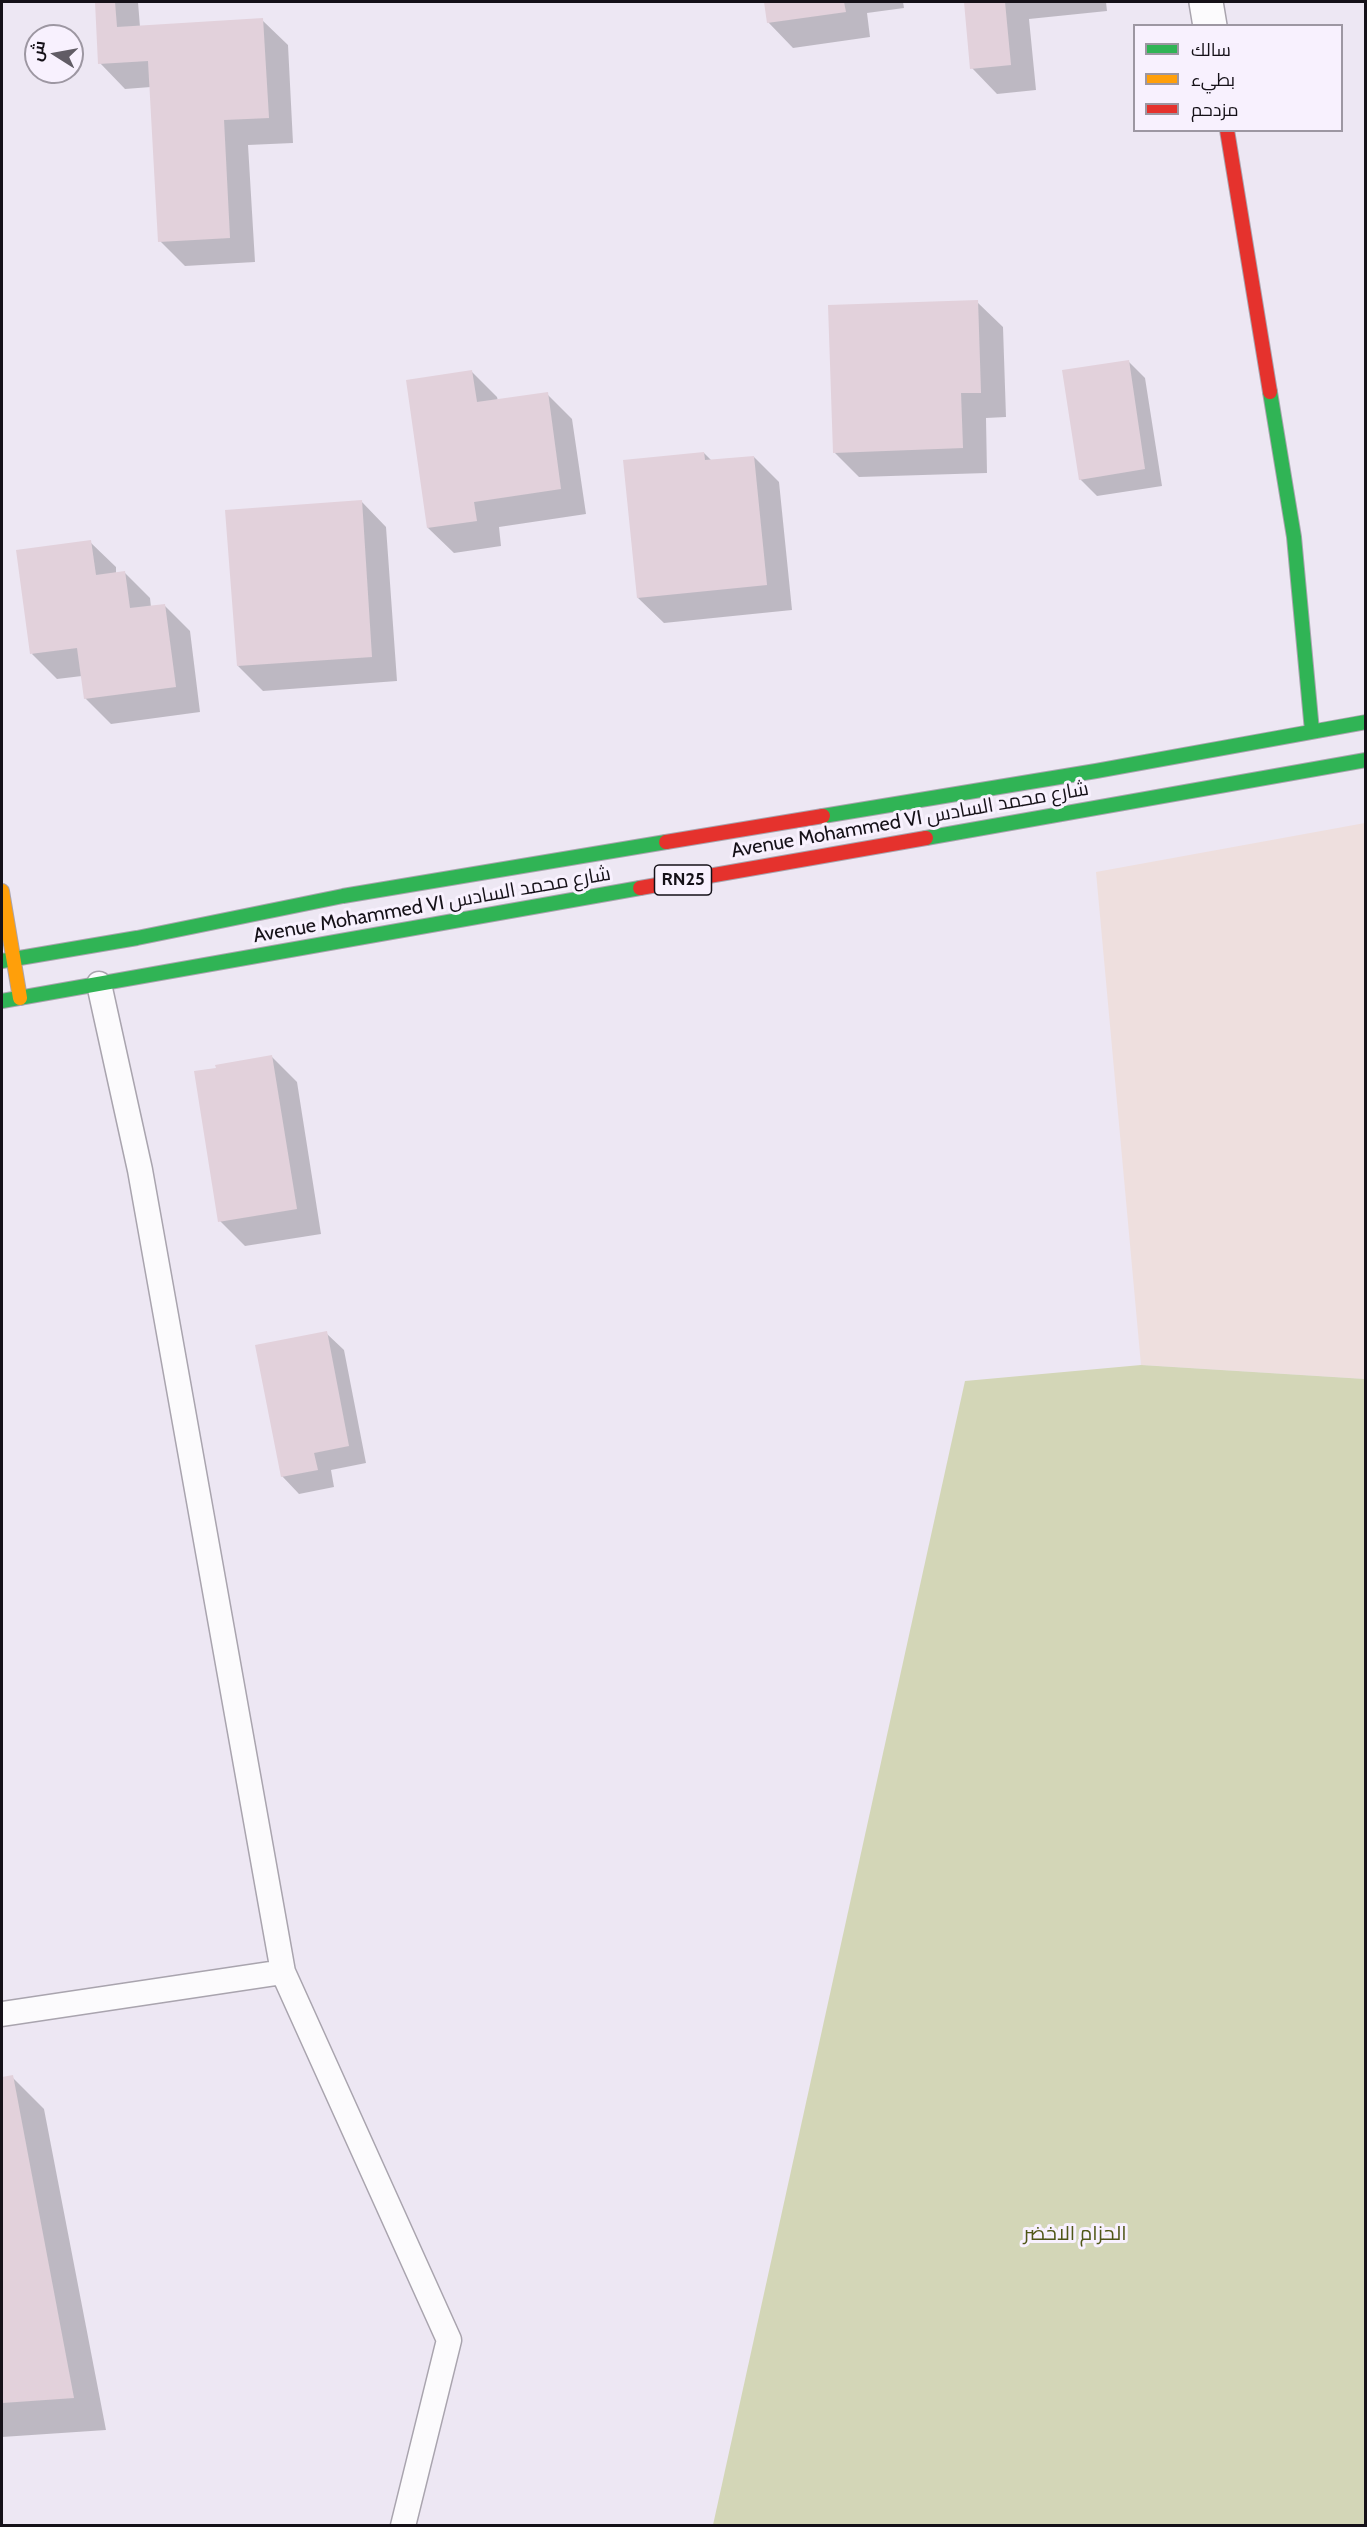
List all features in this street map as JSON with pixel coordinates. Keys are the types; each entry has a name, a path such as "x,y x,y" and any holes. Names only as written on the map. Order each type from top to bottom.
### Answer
{"main road":[{"path":"1227,132 1294,537 1312,731"},
{"name":"Avenue Mohammed VI شارع محمد السادس","path":"7,960 137,938 343,896 1096,771 1365,722"},
{"name":"Avenue Mohammed VI شارع محمد السادس","path":"2,1001 1365,760"},
{"path":"2,891 7,960 20,998"}],"street":[{"path":"1206,2 1210,24"}],"lane":[{"path":"99,984 140,1170 283,1972 448,2340 403,2526"},
{"path":"2,2014 283,1972"}],"shaded area":[{"path":"1365,823 1365,1379 1141,1365 1096,872"}],"green space":[{"name":"الحزام الاخضر","path":"1141,1365 1365,1379 1365,2525 713,2525 965,1381"}],"building":[{"path":"95,2 115,2 117,27 263,18 269,118 224,120 230,238 158,242 148,61 98,64"},
{"path":"764,2 844,2 846,12 767,23"},
{"path":"964,2 1005,2 1011,65 970,69"},
{"path":"978,300 981,393 961,393 963,448 833,453 828,305"},
{"path":"1129,360 1145,469 1079,480 1062,370"},
{"path":"472,370 477,402 548,392 561,489 474,502 477,521 427,528 406,380"},
{"path":"704,452 705,460 754,456 767,585 637,598 623,460"},
{"path":"362,500 372,657 237,666 225,510"},
{"path":"91,540 96,575 125,571 130,608 165,604 176,687 84,699 77,648 30,654 16,550"},
{"path":"272,1055 297,1209 218,1222 194,1071"},
{"path":"327,1331 349,1446 314,1453 318,1470 281,1477 255,1345"},
{"path":"13,2075 74,2398 2,2403 2,2077"}],"traffic: fast":[{"path":"1270,392 1294,537 1312,731"},
{"path":"823,816 1096,771 1366,722"},
{"path":"926,838 1366,760"},
{"path":"2,961 137,938 343,896 666,842"},
{"path":"2,1001 640,888"}],"traffic: slow":[{"path":"2,891 20,998"}],"traffic: jam":[{"path":"1227,132 1270,392"},
{"path":"666,842 823,816"},
{"path":"640,888 926,838"}]}
